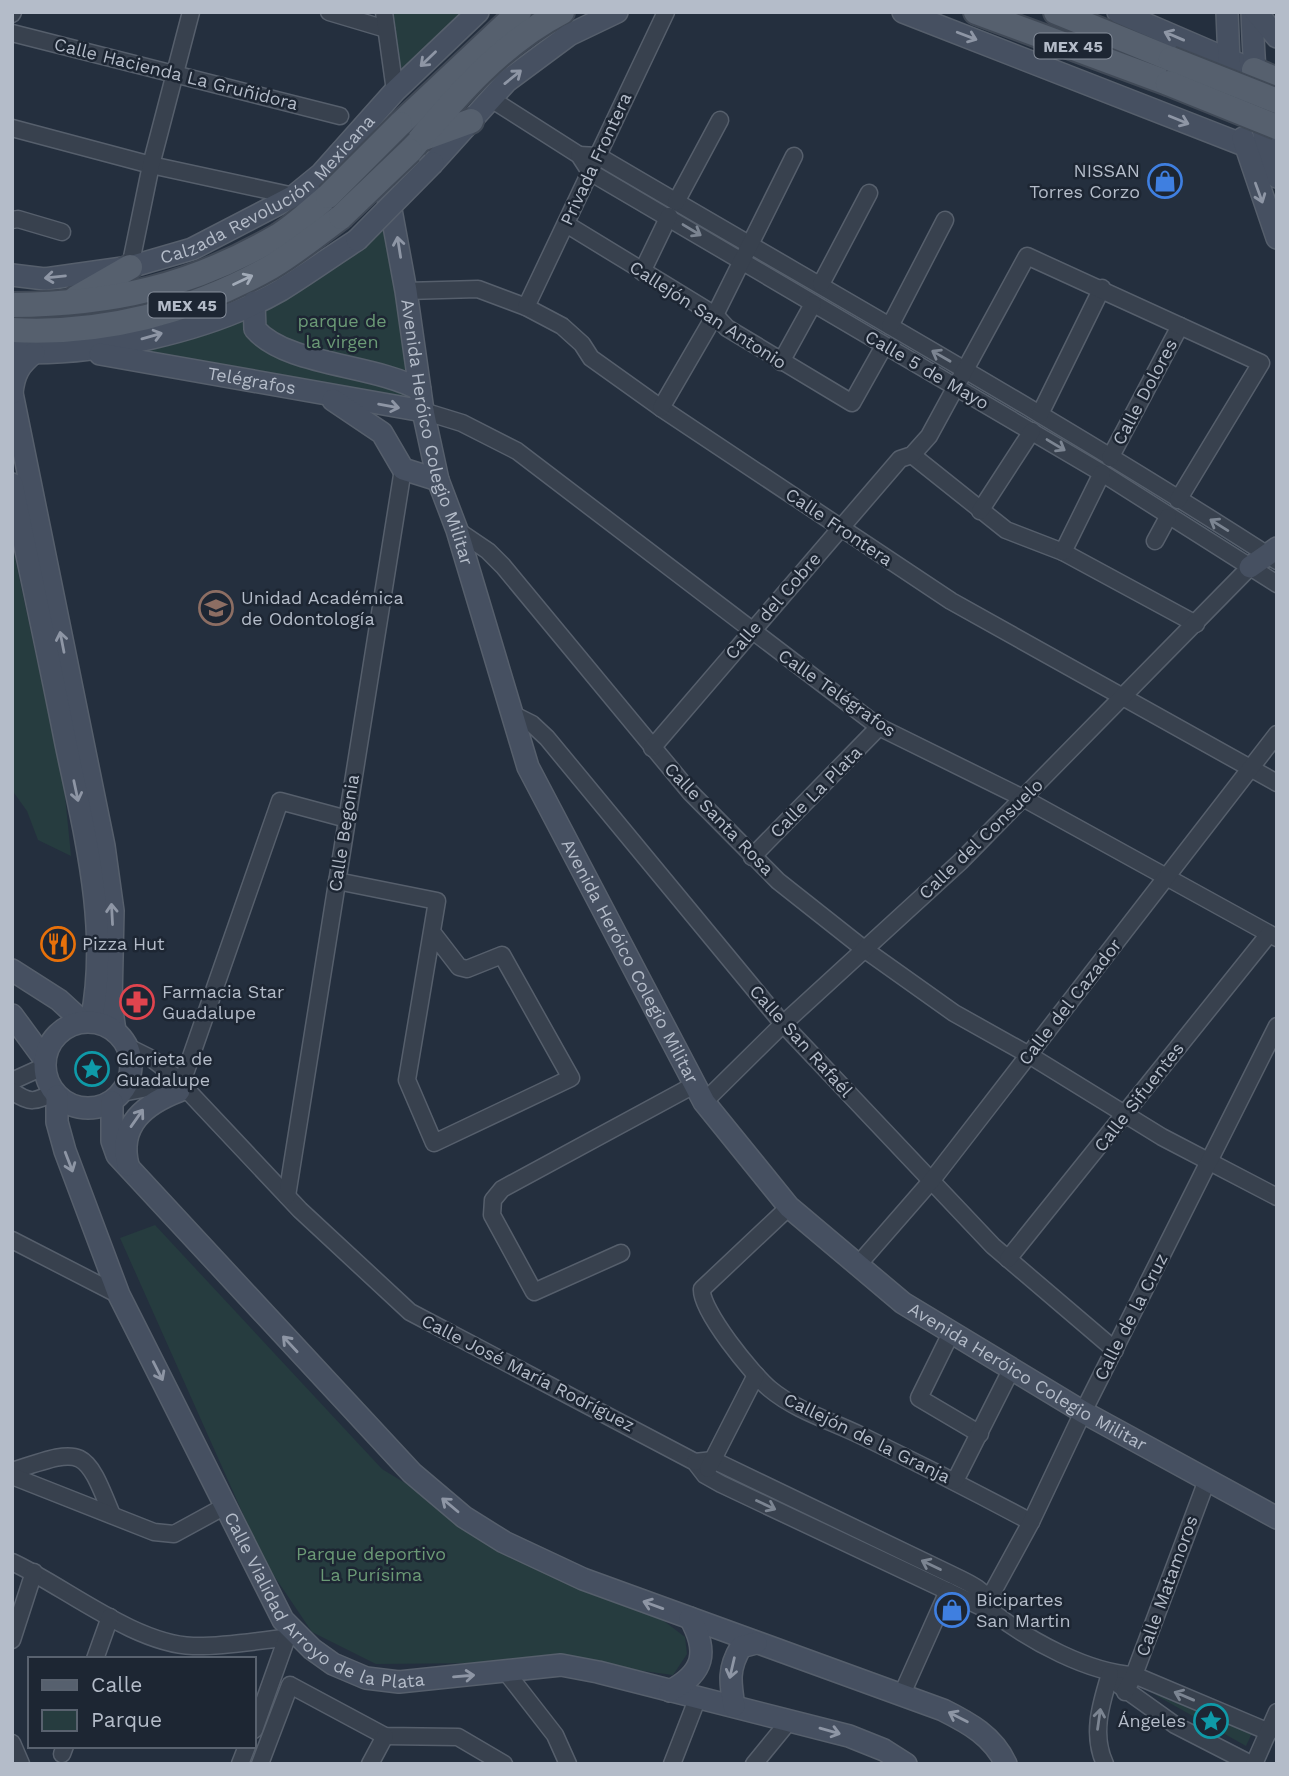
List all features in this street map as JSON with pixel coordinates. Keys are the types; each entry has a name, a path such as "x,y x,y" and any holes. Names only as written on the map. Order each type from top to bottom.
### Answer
{"main road":[{"name":"Calzada Revolución Mexicana","path":"12,275 45,279 130,267 192,249 293,196 321,174 395,91 478,12"},
{"name":"MEX 45","path":"410,138 519,12"},
{"name":"MEX 45","path":"12,331 45,332 134,323 191,303 271,267 481,70 542,22 562,12"},
{"path":"12,352 81,351 159,334 209,320 280,290 358,240 507,81 569,35 617,12"},
{"path":"904,12 1273,156"},
{"name":"MEX 45","path":"976,12 1277,101"},
{"name":"MEX 45","path":"1056,12 1277,127"},
{"path":"1118,12 1229,60 1265,72 1277,80"},
{"path":"1227,12 1229,60 1245,146 1277,238"},
{"path":"1254,12 1277,37"},
{"path":"1254,12 1265,72 1277,177"},
{"path":"410,138 471,121"},
{"name":"Avenida Heróico Colegio Militar","path":"342,151 375,181 389,199 406,291 421,401 438,480 457,530 528,767 699,1094 789,1207 903,1303 1083,1412 1277,1518"},
{"name":"MEX 45","path":"12,305 62,305 132,295 197,277 335,207"},
{"path":"62,305 130,267"},
{"path":"254,302 256,329 272,344 396,379 421,401"},
{"name":"Telégrafos","path":"81,351 209,371 325,395 421,401"},
{"path":"34,353 20,365 14,377 12,393 104,846 113,911 111,1004 132,1071 117,1098 111,1141 117,1155 162,1208 412,1473 464,1517 504,1542 583,1579 902,1694 975,1726 1000,1750 1006,1764"},
{"path":"325,395 382,433 403,469 438,480"},
{"path":"12,484 88,848 96,911 98,988 87,1022 58,1034 45,1063"},
{"path":"1250,568 1274,555"},
{"path":"58,1000 68,1002 85,995 97,969"},
{"path":"12,970 87,1022 121,1039"},
{"path":"12,1015 45,1063 56,1094 78,1107 101,1107 117,1098"},
{"path":"129,1167 126,1142 135,1118 153,1101 184,1090"},
{"name":"Calle Vialidad Arroyo de la Plata","path":"56,1094 57,1122 65,1151 119,1295 227,1505 288,1633 333,1664 366,1678 399,1682 561,1665 790,1720 872,1745 906,1764"},
{"path":"670,1691 692,1677 698,1665 702,1650 699,1635 690,1618"},
{"path":"734,1706 729,1674 733,1660 741,1647 756,1643"}],"street":[{"path":"130,267 151,165 191,12"},
{"path":"329,12 386,29"},
{"path":"384,12 395,91"},
{"name":"Privada Frontera","path":"526,306 666,12"},
{"name":"Calle Hacienda La Gruñidora","path":"12,33 340,116"},
{"name":"Calle 5 de Mayo","path":"491,99 579,155 590,172 752,243 1274,555"},
{"path":"642,272 720,120"},
{"path":"12,128 151,165 293,196"},
{"name":"Calle 5 de Mayo","path":"579,155 598,156 743,261 1102,473 1277,584"},
{"path":"661,408 715,315 794,156"},
{"path":"821,284 869,193"},
{"path":"12,220 18,219 62,232"},
{"path":"890,326 945,220"},
{"name":"Callejón San Antonio","path":"566,224 715,315 727,328 781,362 852,403 884,346"},
{"name":"Calle del Cobre","path":"652,748 900,460 912,455 929,436 958,388 1027,256 1102,288"},
{"path":"1040,414 1102,288 1261,363 1178,500"},
{"name":"Calle Frontera","path":"406,291 478,289 526,306 562,326 582,344 591,358 661,408 951,601 1277,783"},
{"path":"781,362 813,304"},
{"name":"Calle Dolores","path":"1110,458 1180,326"},
{"name":"Calle Telégrafos","path":"421,401 517,451 751,632 880,727 1023,798 1273,936"},
{"path":"980,511 1032,431"},
{"path":"912,455 1006,530 1063,552 1196,624"},
{"name":"Calle Begonia","path":"287,1196 403,469"},
{"path":"1063,552 1102,473"},
{"path":"1155,541 1168,517"},
{"name":"Calle Santa Rosa","path":"457,530 488,551 502,566 652,748 752,857 864,949 954,1013 1210,1163 1277,1197"},
{"name":"Calle del Consuelo","path":"621,1253 534,1292 492,1215 493,1200 502,1189 699,1094 783,1024 960,862 1250,568"},
{"name":"Calle San Rafaél","path":"510,713 532,724 547,738 783,1024 1008,1259 1115,1350"},
{"name":"Calle La Plata","path":"752,857 880,727"},
{"name":"Calle del Cazador","path":"857,1266 932,1180 1277,734"},
{"path":"117,1098 158,1086 184,1090 280,801 346,819"},
{"path":"337,881 437,901 407,1080 434,1143 571,1078 502,955 467,969 458,967 432,932"},
{"name":"Calle Sifuentes","path":"1008,1259 1273,936"},
{"name":"Calle de la Cruz","path":"989,1607 1083,1412 1277,1026"},
{"name":"Calle José María Rodríguez","path":"121,1039 152,1059 287,1196 410,1312 700,1468 948,1591 989,1607"},
{"path":"12,1081 45,1063"},
{"path":"12,1091 26,1101 34,1102 56,1094"},
{"name":"Callejón de la Granja","path":"789,1207 702,1289 705,1307 756,1375 771,1390 797,1405 955,1481 1031,1522"},
{"path":"12,1240 119,1295"},
{"path":"951,1333 919,1398 979,1433"},
{"path":"955,1481 1011,1370"},
{"path":"700,1468 713,1460 756,1375"},
{"path":"12,1474 59,1455 78,1457 94,1470 112,1515"},
{"name":"Calle José María Rodríguez","path":"713,1460 946,1572 1021,1633 1110,1674 1134,1675 1269,1732"},
{"path":"12,1474 154,1532 174,1534 227,1505"},
{"name":"Calle Matamoros","path":"1125,1692 1134,1675 1207,1480"},
{"path":"12,1562 34,1572 110,1618 189,1653 288,1633"},
{"path":"12,1640 34,1572"},
{"path":"902,1694 948,1591"},
{"path":"96,1657 110,1618"},
{"path":"256,1724 288,1633"},
{"path":"506,1672 555,1735 562,1760"},
{"path":"1105,1764 1097,1740 1110,1674"},
{"name":"Calle José María Rodríguez","path":"1110,1674 1125,1692 1175,1725 1253,1764"},
{"path":"244,1754 261,1761 290,1685 385,1736 458,1737 504,1764"},
{"path":"671,1764 698,1697"},
{"path":"1253,1764 1277,1712"},
{"path":"761,1761 790,1720"},
{"path":"370,1764 385,1736"},
{"path":"12,1743 21,1764"}],"green space":[{"path":"393,12 469,12 397,72"},
{"name":"parque de la virgen","path":"384,226 416,409 147,352 140,346 171,338"},
{"path":"12,544 64,786 71,856 38,840 27,811 12,790"},
{"name":"Parque deportivo La Purísima","path":"155,1225 382,1469 581,1590 660,1618 685,1637 687,1654 673,1675 539,1657 483,1663 376,1664 312,1632 264,1561 120,1238"},
{"path":"1152,1693 1252,1733 1246,1746"}],"place":[{"name":"NISSAN Torres Corzo","path":"1165,181"},
{"name":"Unidad Académica de Odontología","path":"216,608"},
{"name":"Pizza Hut","path":"58,944"},
{"name":"Farmacia Star Guadalupe","path":"137,1002"},
{"name":"Glorieta de Guadalupe","path":"92,1069"},
{"name":"Bicipartes San Martin","path":"952,1610"},
{"name":"Ángeles","path":"1211,1721"}]}
